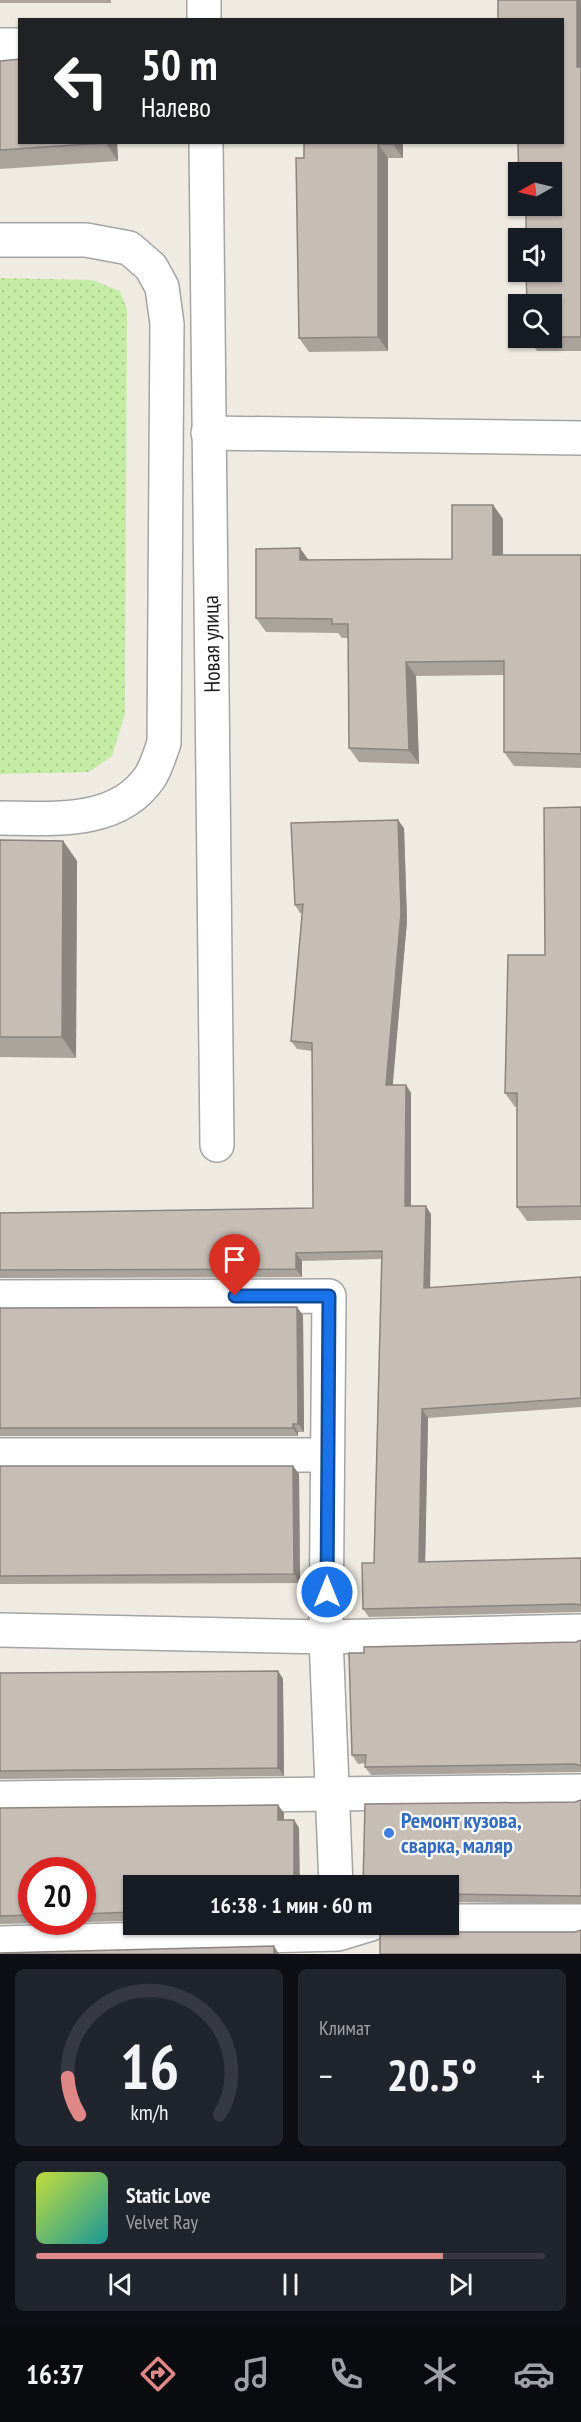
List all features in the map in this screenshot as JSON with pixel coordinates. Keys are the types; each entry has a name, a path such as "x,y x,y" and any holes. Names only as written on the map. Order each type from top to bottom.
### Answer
{"street":[{"path":"204,0 204,18"},
{"path":"0,45 18,45"},
{"name":"Новая улица","path":"206,144 217,1145"},
{"path":"0,240 86,240 129,248 151,267 162,288 167,324 165,743 149,778 125,801 95,815 0,818"},
{"path":"208,434 581,438"},
{"path":"0,1297 329,1296 326,1637 336,1875"},
{"path":"0,1455 327,1455"},
{"path":"0,1630 326,1637 581,1631"},
{"path":"0,1798 332,1796 581,1791"},
{"path":"459,1921 581,1921"},
{"path":"0,1943 338,1938"}],"green space":[{"path":"0,278 92,280 120,291 127,309 125,714 112,756 89,772 0,774"}],"building":[{"path":"498,0 577,0 577,67 581,67 581,337 562,337 562,294 527,294 526,282 562,282 562,228 526,228 526,216 562,216 562,162 518,162 518,144 564,144 564,18 498,18"},
{"path":"18,59 18,144 90,144 0,150 0,61"},
{"path":"304,144 378,144 378,337 299,338 296,158 304,158"},
{"path":"452,505 493,505 493,555 581,555 581,754 504,752 504,661 406,662 409,750 349,748 348,624 332,624 332,619 256,618 256,549 300,548 300,560 452,559"},
{"path":"581,807 581,1206 517,1207 517,1093 505,1093 508,955 545,955 544,808"},
{"path":"398,820 401,913 386,1085 406,1085 405,1206 426,1206 424,1288 581,1277 581,1398 422,1409 419,1562 581,1558 581,1605 363,1609 362,1563 374,1563 382,1251 296,1253 296,1269 0,1270 0,1213 313,1208 312,1043 291,1041 303,904 295,905 291,823"},
{"path":"0,840 63,841 62,1037 0,1037"},
{"path":"297,1307 298,1424 293,1424 293,1428 0,1428 0,1308"},
{"path":"0,1466 293,1466 294,1574 0,1576"},
{"path":"581,1640 581,1766 575,1764 365,1767 366,1755 352,1755 349,1653 364,1653 364,1647 576,1642"},
{"path":"278,1671 278,1768 0,1771 0,1673"},
{"path":"581,1800 581,1896 459,1894 459,1875 363,1875 365,1804 575,1802"},
{"path":"278,1805 278,1820 294,1820 294,1875 123,1875 123,1912 96,1913 96,1857 18,1857 18,1915 0,1916 0,1808"},
{"path":"581,1930 581,1954 380,1954 380,1935 459,1935 459,1932 575,1932"},
{"path":"274,1946 274,1954 0,1954 0,1953"}],"place":[{"name":"Ремонт кузова, сварка, маляр","path":"389,1833"}],"route":[{"path":"235,1296 329,1296 327,1592"}]}
